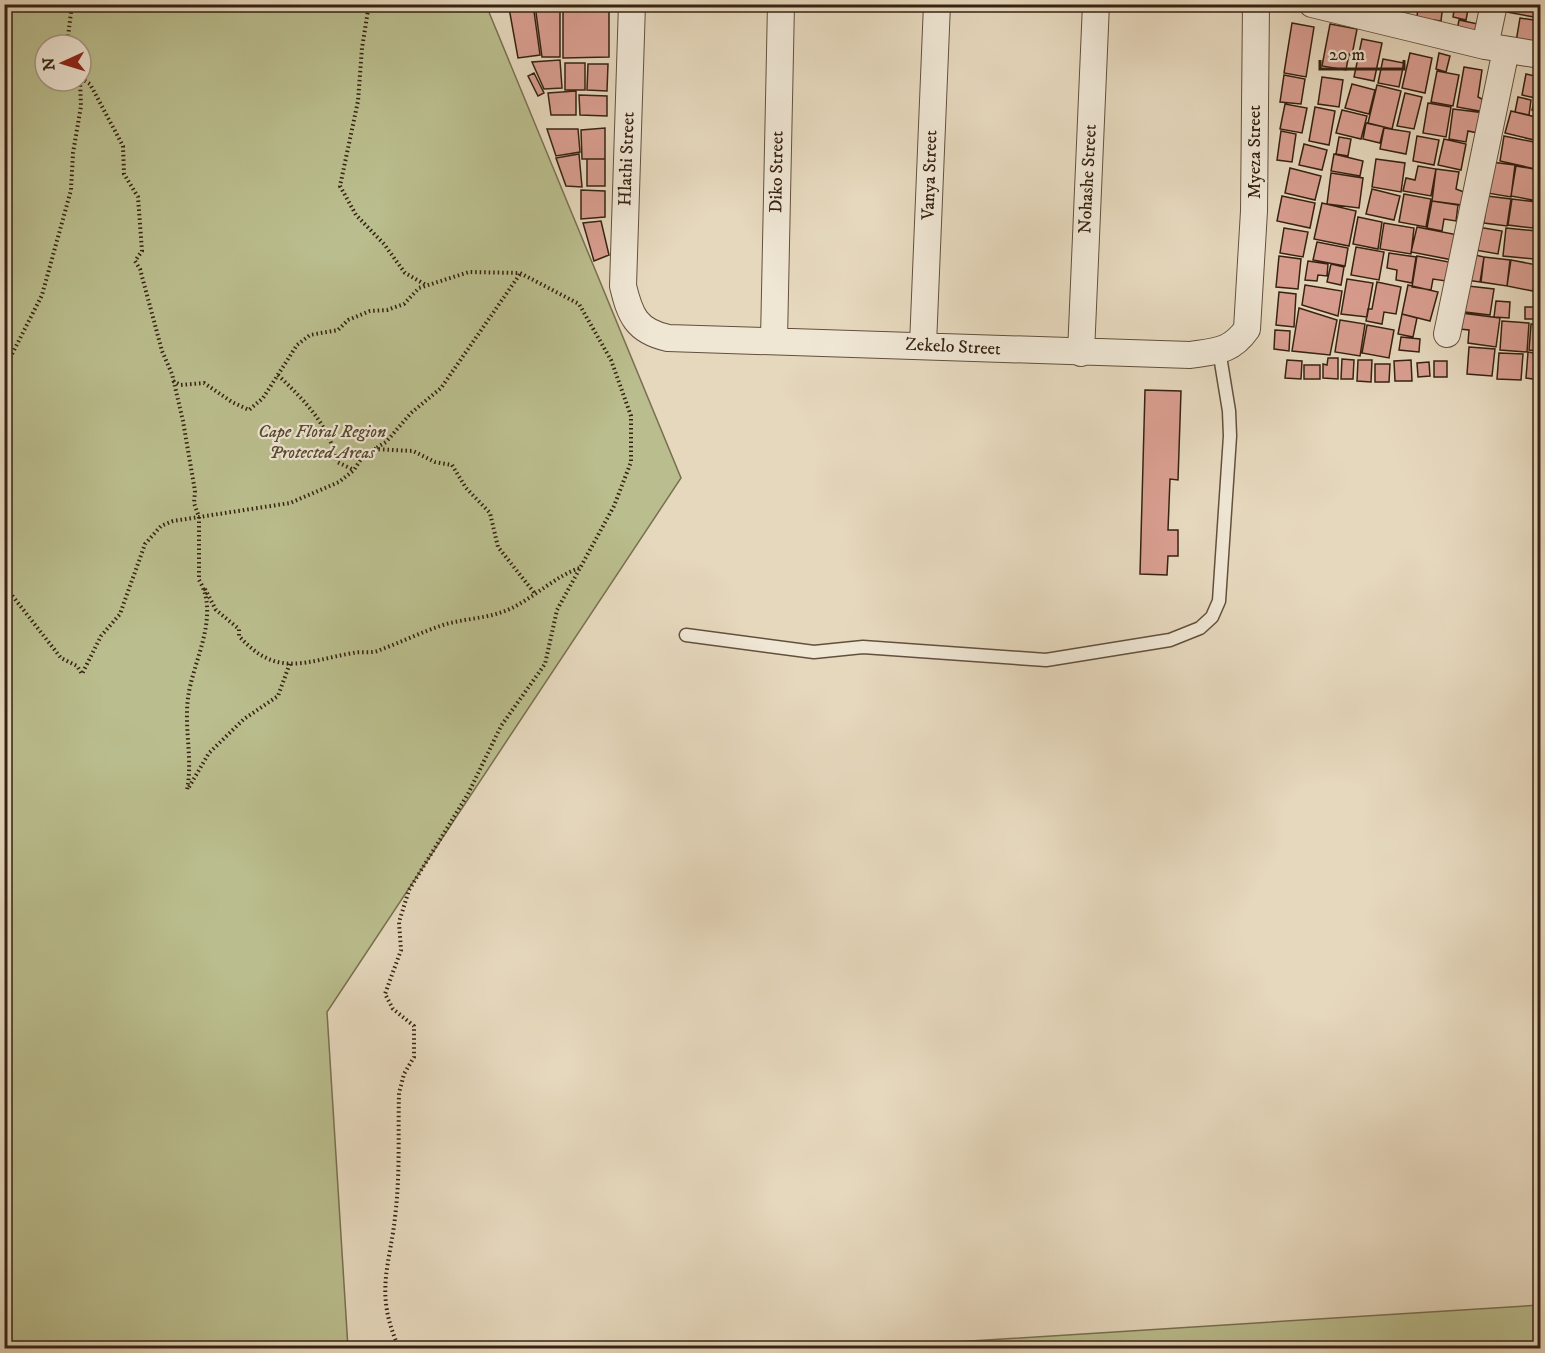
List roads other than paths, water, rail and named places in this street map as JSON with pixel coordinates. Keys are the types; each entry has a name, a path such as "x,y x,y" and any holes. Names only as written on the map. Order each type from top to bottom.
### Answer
{"street":[{"name":"Hlathi Street","path":"629,312 623,286 632,4"},
{"name":"Diko Street","path":"774,340 781,4"},
{"name":"Vanya Street","path":"924,345 937,4"},
{"name":"Nohashe Street","path":"1081,353 1096,4"},
{"name":"Myeza Street","path":"1251,300 1256,4"},
{"path":"1312,4 1495,48 1540,55"},
{"path":"1447,334 1495,48 1494,4"},
{"name":"Zekelo Street","path":"629,312 640,325 655,335 668,338 1190,355 1237,344 1247,329 1251,300"}],"lane":[{"path":"687,635 814,652 863,647 1046,660 1170,640 1200,628 1212,618 1219,601 1230,436 1229,411 1219,350"}],"park label":[{"name":"Cape Floral Region Protected Areas","path":"322,442"}]}
